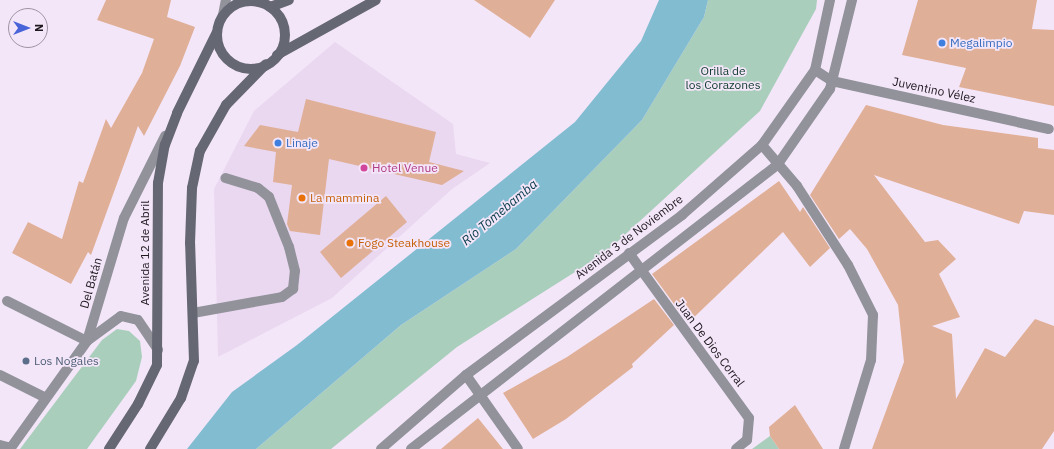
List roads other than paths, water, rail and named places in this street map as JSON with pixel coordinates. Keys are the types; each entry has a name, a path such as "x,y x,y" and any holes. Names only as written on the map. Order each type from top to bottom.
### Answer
{"main road":[{"path":"270,7 289,0"},
{"path":"150,449 188,380 195,346 190,243 192,188 200,151 226,105 266,64 277,56 376,0"},
{"path":"223,15 237,4 254,1 270,7 280,18 284,33 277,56"},
{"name":"Avenida 12 de Abril","path":"109,449 138,404 157,365 159,352 155,219 165,144 177,113 217,32 223,15"},
{"path":"217,32 220,50 232,63 249,69 266,64"}],"street":[{"path":"223,15 226,0"},
{"name":"Avenida 3 de Noviembre","path":"381,449 466,375 682,215 762,145 815,70 830,0"},
{"path":"411,449 480,394 642,273 778,164 832,81 852,0"},
{"name":"Juventino Vélez","path":"815,70 832,81 1049,129"},
{"name":"Del Batán","path":"10,449 87,341 124,218 177,113"},
{"path":"762,145 797,186 848,265 873,315 871,360 844,449"},
{"path":"194,313 282,297 293,289 295,271 290,247 269,197 258,188 226,178"},
{"name":"Juan De Dios Corral","path":"629,253 642,273 749,418 747,440 736,449"},
{"path":"7,301 87,341 121,316 138,320 159,352"},
{"path":"0,375 46,398"},
{"path":"466,375 518,449"},
{"path":"0,445 10,449"}],"water":[{"name":"Río Tomebamba","path":"659,0 708,0 704,17 642,120 516,249 401,325 256,449 187,449 232,392 297,345 575,122 641,41"}],"place":[{"name":"Megalimpio","path":"942,43"},
{"name":"Linaje","path":"278,143"},
{"name":"Hotel Venue","path":"364,168"},
{"name":"La mammina","path":"302,198"},
{"name":"Fogo Steakhouse","path":"350,243"},
{"name":"Los Nogales","path":"26,361"}],"park label":[{"name":"Orilla de los Corazones","path":"723,78"}]}
